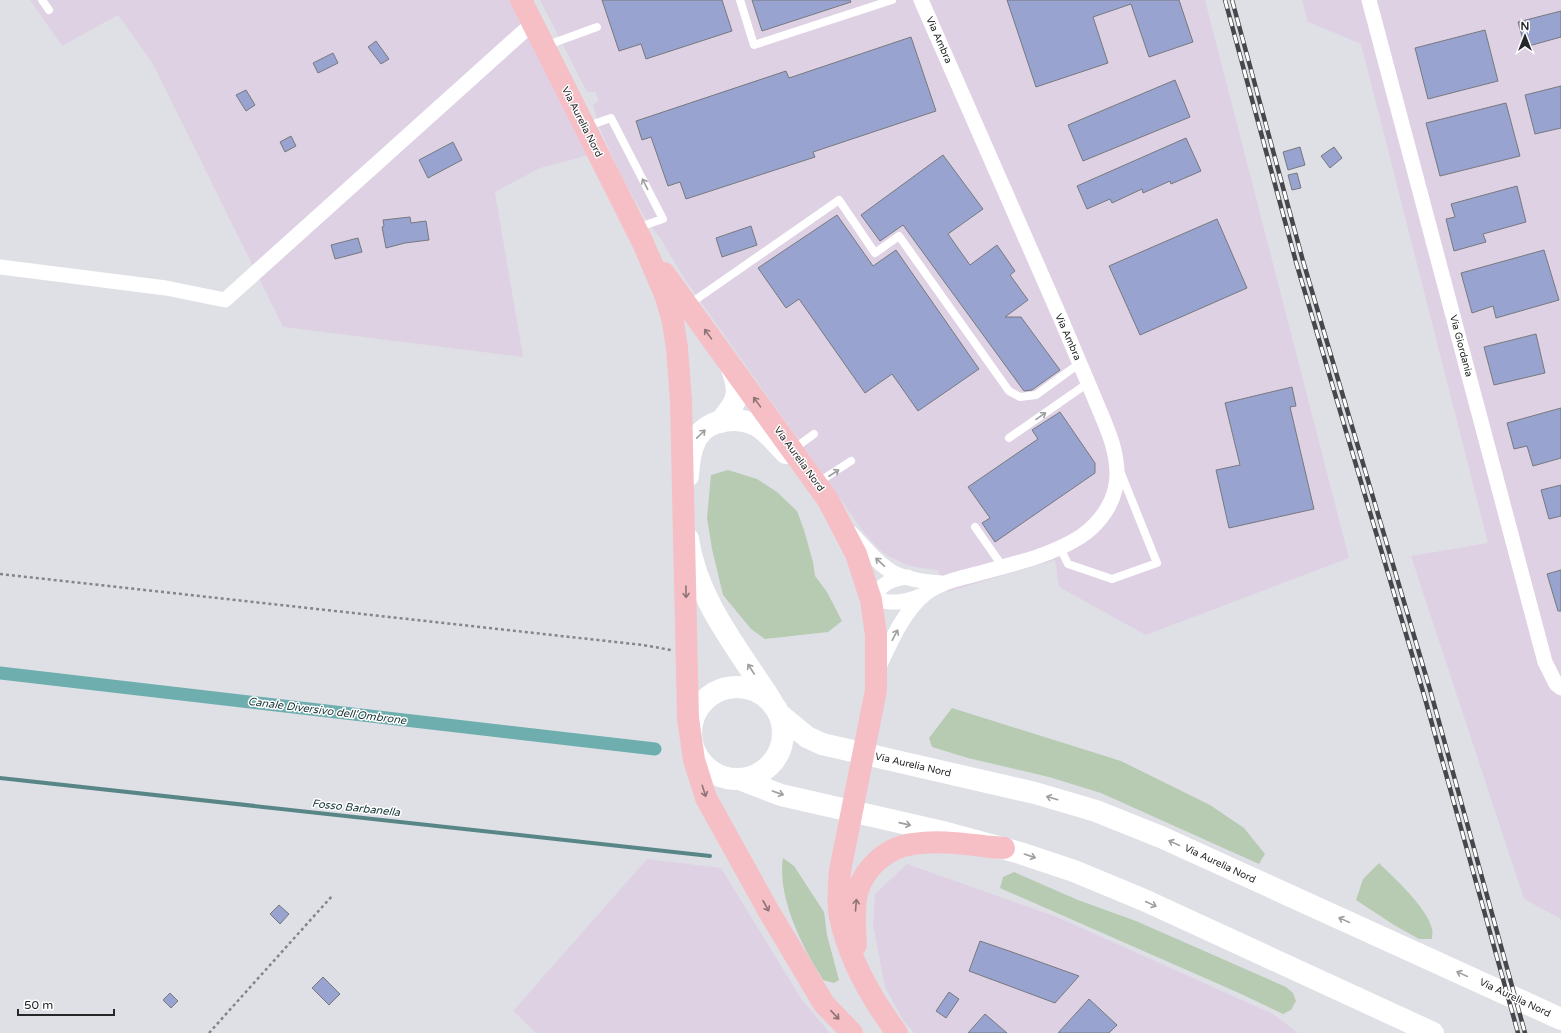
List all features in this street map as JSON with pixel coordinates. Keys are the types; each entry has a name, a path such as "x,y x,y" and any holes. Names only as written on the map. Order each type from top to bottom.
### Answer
{"main road":[{"name":"Via Aurelia Nord","path":"521,0 639,236 666,297 673,322 677,348 681,401 688,718 694,760 706,798 768,910 824,1004 852,1033"},
{"name":"Via Aurelia Nord","path":"639,236 828,500 856,554 871,600 876,635 876,690 845,842 840,871 838,899 840,916 858,972 880,1011 897,1033"},
{"path":"720,422 735,404 737,395 737,383 731,366"},
{"path":"776,708 717,618 699,582 689,544 684,511 690,457 696,438 710,426 720,422 738,420 761,428 772,437 797,466 815,481"},
{"name":"Via Aurelia Nord","path":"1432,1033 1144,900 1074,871 1004,848 947,833 781,795 742,780 718,776 708,770 700,762 694,752 690,728 693,717 699,706 717,691 740,687 757,692 807,737 822,744 1035,793 1103,814 1161,837 1561,1019"},
{"name":"Via Aurelia Nord","path":"742,780 754,777 765,771 774,762 780,751 783,739 783,726 776,708"},
{"path":"858,972 854,924 857,894 864,876 879,860 893,850 913,844 942,843 1004,848"}],"street":[{"name":"Via Ambra","path":"921,0 1080,363 1111,437 1116,460 1116,486 1107,509 1097,523 1082,535 1060,548 1034,558 942,584"},
{"name":"Via Giordania","path":"1370,0 1545,662 1556,684 1561,688"},
{"path":"0,267 166,288 225,300 533,23"},
{"path":"841,523 894,573 922,581 942,584"},
{"path":"909,577 899,578 885,584 879,588 871,600 896,603 913,599 942,584"},
{"path":"877,670 899,627 925,594"}],"lane":[{"path":"42,0 49,10"},
{"path":"740,0 754,45 892,0"},
{"path":"544,46 597,26"},
{"path":"585,127 611,118 662,218 639,236"},
{"path":"688,306 838,200 875,253 899,236 1009,391 1020,397 1036,396 1080,363"},
{"path":"1009,438 1088,383"},
{"path":"792,450 814,434"},
{"path":"1060,548 1068,564 1112,579 1157,563 1116,460"},
{"path":"815,481 851,461"},
{"path":"975,527 1003,566"}],"path":[{"path":"0,574 643,645 687,654"},
{"path":"209,1033 332,896"}],"shaded area":[{"path":"30,0 513,0 589,155 540,168 495,192 523,357 283,327 153,64 118,15 62,46"},
{"path":"540,0 1205,0 1349,558 1146,635 1059,587 1055,560 947,592 938,570 907,565 888,556 865,534 684,278 660,238 646,220 622,177 600,129 593,105 599,100 595,92 587,92"},
{"path":"1302,0 1561,0 1561,919 1524,899 1411,556 1488,543 1361,44 1308,22"},
{"path":"647,859 721,868 802,1000 830,1033 536,1033 513,1011"},
{"path":"907,864 1057,917 1273,1014 1298,1033 914,1033 903,1020 885,987 873,925 875,894"}],"green space":[{"path":"728,470 757,479 777,492 797,511 813,562 815,576 827,592 842,621 828,632 765,639 751,629 723,595 712,549 707,518 711,475"},
{"path":"952,708 1121,761 1210,805 1244,828 1265,854 1259,864 1101,793 1049,777 968,758 932,747 929,738"},
{"path":"783,858 794,866 824,912 827,935 839,980 834,983 823,980 804,947 794,923 785,897 782,871"},
{"path":"1379,863 1410,894 1424,912 1432,929 1432,939 1419,939 1394,925 1356,900 1363,879"},
{"path":"1014,872 1078,900 1136,921 1286,987 1293,993 1296,1001 1291,1010 1283,1014 1239,993 1000,888 1003,877"}],"building":[{"path":"602,0 722,0 732,31 646,59 641,44 619,51"},
{"path":"752,0 850,0 851,2 762,31"},
{"path":"1007,0 1179,0 1193,42 1149,57 1131,4 1093,17 1108,63 1036,87"},
{"path":"1561,11 1561,37 1525,47 1518,22"},
{"path":"1485,30 1498,81 1428,99 1415,48"},
{"path":"911,37 936,111 813,152 815,157 686,199 680,182 668,186 651,137 642,140 636,121 786,71 789,78"},
{"path":"376,41 389,59 381,64 368,47"},
{"path":"333,53 338,63 318,73 313,63"},
{"path":"1175,80 1190,117 1083,161 1068,125"},
{"path":"1561,86 1561,128 1535,134 1525,95"},
{"path":"246,90 255,105 246,111 236,95"},
{"path":"1506,103 1520,156 1440,176 1426,123"},
{"path":"291,136 296,146 285,152 280,142"},
{"path":"1186,138 1201,171 1171,184 1170,181 1143,193 1142,189 1112,203 1110,199 1087,209 1077,186"},
{"path":"453,142 462,160 428,178 419,160"},
{"path":"1300,147 1305,165 1288,170 1283,152"},
{"path":"1334,147 1342,158 1330,168 1321,156"},
{"path":"943,155 983,209 948,234 970,265 997,245 1015,271 1010,275 1028,300 1005,317 1021,317 1060,370 1032,390 1024,391 903,225 880,241 861,215"},
{"path":"1297,173 1301,188 1292,190 1288,175"},
{"path":"1517,186 1526,222 1483,234 1486,242 1454,251 1446,219 1455,217 1451,204"},
{"path":"837,215 873,266 896,250 979,369 918,411 892,374 865,393 799,299 786,308 758,268"},
{"path":"410,217 411,223 426,221 429,240 405,243 386,248 382,227 384,226 383,220"},
{"path":"1217,219 1247,288 1140,335 1109,266"},
{"path":"751,226 757,245 722,257 716,238"},
{"path":"358,238 362,252 335,259 331,245"},
{"path":"1544,250 1559,300 1496,318 1493,306 1472,313 1461,273"},
{"path":"1536,334 1545,373 1494,385 1484,347"},
{"path":"1292,387 1296,406 1290,407 1314,509 1229,528 1216,470 1240,465 1225,403"},
{"path":"1561,408 1561,458 1533,466 1527,446 1514,449 1507,423"},
{"path":"1060,412 1095,463 1095,473 995,542 982,523 990,518 968,487 1038,439 1032,430"},
{"path":"1561,485 1561,516 1549,519 1541,490"},
{"path":"1561,570 1561,611 1558,611 1547,574"},
{"path":"279,905 289,914 280,924 270,914"},
{"path":"980,941 1079,976 1055,1003 969,971"},
{"path":"323,977 340,994 329,1005 312,988"},
{"path":"949,992 959,999 946,1018 936,1011"},
{"path":"170,993 178,1001 171,1008 163,1000"},
{"path":"1089,999 1117,1025 1109,1033 1058,1033"},
{"path":"985,1014 1007,1033 968,1033"}],"waterway":[{"name":"Canale Diversivo dell'Ombrone","path":"0,673 655,749"},
{"name":"Fosso Barbanella","path":"0,778 710,856"}],"railway":[{"path":"1225,0 1296,262 1424,695 1518,1033"},
{"path":"1232,0 1303,261 1431,693 1525,1033"}]}
